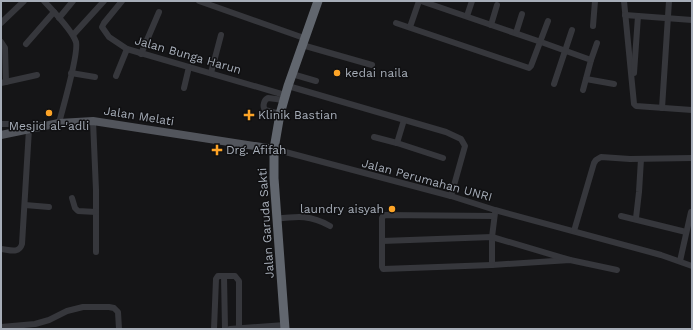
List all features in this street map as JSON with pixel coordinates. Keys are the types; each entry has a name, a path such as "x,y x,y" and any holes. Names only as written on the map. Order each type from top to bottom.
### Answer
{"highway":[{"name":"Jalan Garuda Sakti","path":"285,327 282,276 276,219 274,149 280,114 303,41 318,1"}],"main road":[{"name":"Jalan Melati","path":"1,135 59,123 93,121 274,149"}],"street":[{"path":"1,23 24,1"},
{"path":"44,1 73,35 77,46 59,123"},
{"path":"59,18 73,1"},
{"path":"73,35 104,1"},
{"name":"Jalan Bunga Harun","path":"122,1 102,27 110,37 127,49 286,94 404,120 446,132 461,139 464,146 451,196"},
{"path":"200,1 303,41 372,65"},
{"path":"410,27 420,1 566,50 588,59"},
{"path":"441,8 443,1"},
{"path":"467,16 472,1"},
{"path":"593,26 595,1"},
{"path":"624,1 635,105 692,110"},
{"path":"662,108 669,1"},
{"path":"491,25 498,5"},
{"path":"26,44 54,12"},
{"path":"141,54 159,12"},
{"path":"516,33 522,14"},
{"path":"625,15 692,20"},
{"path":"633,85 638,16"},
{"path":"396,23 529,68 532,66 548,21"},
{"path":"554,84 572,30"},
{"path":"211,73 221,35"},
{"path":"1,42 5,48 4,83 37,75"},
{"path":"583,90 586,79 588,59 597,42"},
{"path":"116,76 127,49"},
{"path":"184,88 189,67"},
{"path":"71,74 95,77"},
{"path":"292,74 316,81"},
{"path":"586,79 614,84"},
{"path":"280,114 265,110 264,103 268,98 286,94"},
{"path":"397,142 404,120"},
{"path":"93,121 96,252"},
{"path":"1,124 12,124 16,127 17,132"},
{"path":"1,249 17,251 21,247 23,241 29,129"},
{"path":"374,137 397,142 443,158"},
{"name":"Jalan Perumahan UNRI","path":"274,149 451,196 495,213 574,231 680,261 692,266"},
{"path":"574,231 596,160 601,157 612,159 692,158"},
{"path":"636,218 641,159"},
{"path":"72,198 75,208 78,211 96,212"},
{"path":"25,205 49,208"},
{"path":"680,261 691,212"},
{"path":"492,265 492,237 495,213 384,215 382,218 383,269 492,265 570,260"},
{"path":"621,216 636,218 686,232"},
{"path":"276,219 309,217 321,220 330,226"},
{"path":"382,241 492,237 570,260 617,270"},
{"path":"214,329 216,279 218,276 235,276 239,281 240,328"},
{"path":"224,276 225,329"},
{"path":"1,327 35,324 49,320 67,311 83,307 109,307 114,308 118,312 119,329"},
{"path":"230,329 285,327"}],"place":[{"name":"kedai naila","path":"337,73"},
{"name":"Mesjid al-'adli","path":"49,113"},
{"name":"Klinik Bastian","path":"249,115"},
{"name":"Drg. Afifah","path":"217,150"},
{"name":"laundry aisyah","path":"392,209"}]}
